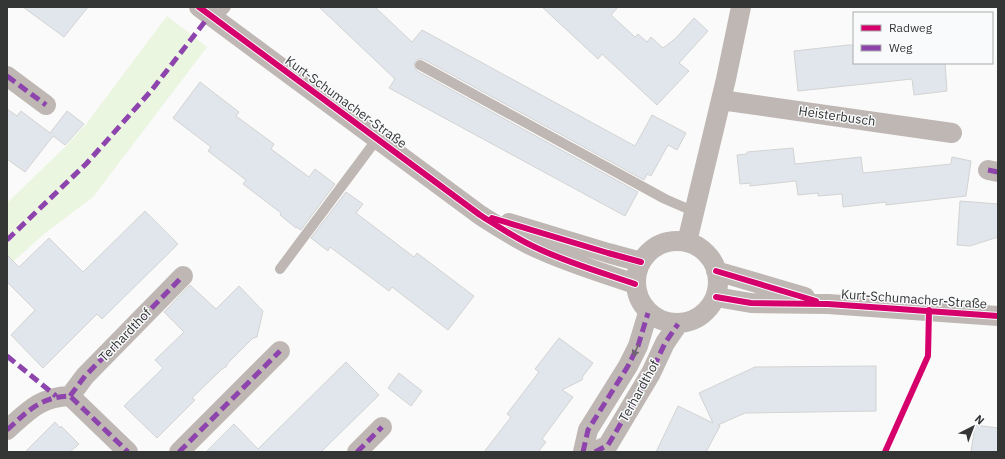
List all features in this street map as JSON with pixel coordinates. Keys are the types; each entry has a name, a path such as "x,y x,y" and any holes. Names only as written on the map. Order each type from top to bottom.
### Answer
{"street":[{"name":"Kurt-Schumacher-Straße","path":"199,7 221,13 377,139 480,215 539,250 635,284"},
{"path":"687,242 721,100 741,7"},
{"path":"7,76 46,105"},
{"name":"Heisterbusch","path":"721,100 952,133"},
{"name":"Kurt-Schumacher-Straße","path":"480,215 608,254 641,262"},
{"path":"675,240 687,242 705,252 715,265 719,281 716,297 708,311 694,320 678,324 662,322 648,313 639,300 635,284 638,268 646,254 659,244 675,240"},
{"name":"Kurt-Schumacher-Straße","path":"716,271 828,304"},
{"name":"Terhardthof","path":"70,396 84,376 182,276"},
{"name":"Kurt-Schumacher-Straße","path":"716,297 751,303 828,304 998,316"},
{"name":"Terhardthof","path":"583,452 588,430 628,366 638,346 648,313"},
{"name":"Terhardthof","path":"595,452 608,445 651,373 665,343 678,324"},
{"path":"179,452 280,351"},
{"path":"7,430 34,406 56,396 70,396 128,452"},
{"path":"357,452 382,427"}],"lane":[{"path":"420,64 665,199 694,212"},
{"path":"280,269 377,139"}],"green space":[{"path":"167,16 207,47 93,197 44,234 7,267 7,203 65,147 87,123"}],"building":[{"path":"23,7 88,7 64,37"},
{"path":"319,7 375,7 412,42 422,30 635,146 652,115 686,133 677,150 668,145 651,176 647,174 644,180 423,59 419,59 415,62 414,66 417,71 638,192 625,216 389,88 395,79"},
{"path":"542,7 618,7 611,15 635,37 638,34 647,42 651,37 663,48 676,38 694,18 708,31 679,63 689,71 657,105 602,54 598,59"},
{"path":"853,45 853,64 945,64 947,91 914,95 912,79 798,91 794,51"},
{"path":"200,82 239,112 236,116 274,144 271,149 309,177 315,169 335,184 301,230 296,228 280,215 281,213 243,184 246,180 208,151 211,147 173,118"},
{"path":"7,109 17,116 21,111 50,133 67,111 84,124 65,145 53,136 25,172 7,159"},
{"path":"793,148 795,164 861,157 863,173 951,164 952,157 971,161 966,196 886,205 886,202 843,207 842,194 818,196 818,193 798,195 796,181 750,186 750,183 740,184 737,155 747,154 747,152"},
{"path":"346,192 363,204 356,213 414,257 417,253 474,296 448,330 392,287 389,291 330,247 328,251 311,238"},
{"path":"960,201 998,204 998,237 970,246 957,245"},
{"path":"145,211 178,244 102,319 97,314 43,368 11,335 35,310 7,282 7,255 19,267 49,238 83,272"},
{"path":"190,285 216,309 239,286 263,311 257,337 253,338 228,363 226,367 222,369 192,398 195,400 157,438 124,406 163,368 155,360 184,332 164,312"},
{"path":"559,338 593,363 583,376 582,380 562,390 573,397 542,439 546,442 538,452 484,452 511,417 507,414 539,372 535,369"},
{"path":"346,362 379,395 321,452 206,452 234,424 258,449"},
{"path":"876,366 876,411 745,413 718,425 720,426 706,452 656,452 678,406 713,423 699,393 755,367"},
{"path":"399,373 422,391 411,406 388,388"},
{"path":"55,422 79,444 70,452 25,452"},
{"path":"975,425 998,428 998,452 971,452"}],"marked path":[{"path":"7,240 86,164 151,91 210,15"},
{"path":"7,76 46,105"},
{"path":"988,170 998,172"},
{"path":"70,396 85,376 183,276"},
{"path":"583,452 588,430 628,366 638,346 648,313"},
{"path":"595,452 608,445 651,373 665,343 678,324"},
{"path":"179,452 280,351"},
{"path":"7,356 56,396"},
{"path":"7,430 28,411 42,402 50,399 70,396 128,452"},
{"path":"357,452 382,427"}],"cycle path":[{"path":"199,7 494,224 524,242 550,254 586,268 635,284"},
{"path":"492,218 641,262"},
{"path":"716,271 816,301"},
{"path":"716,297 751,303 828,304 998,316"},
{"path":"885,452 928,356 929,310"}]}
